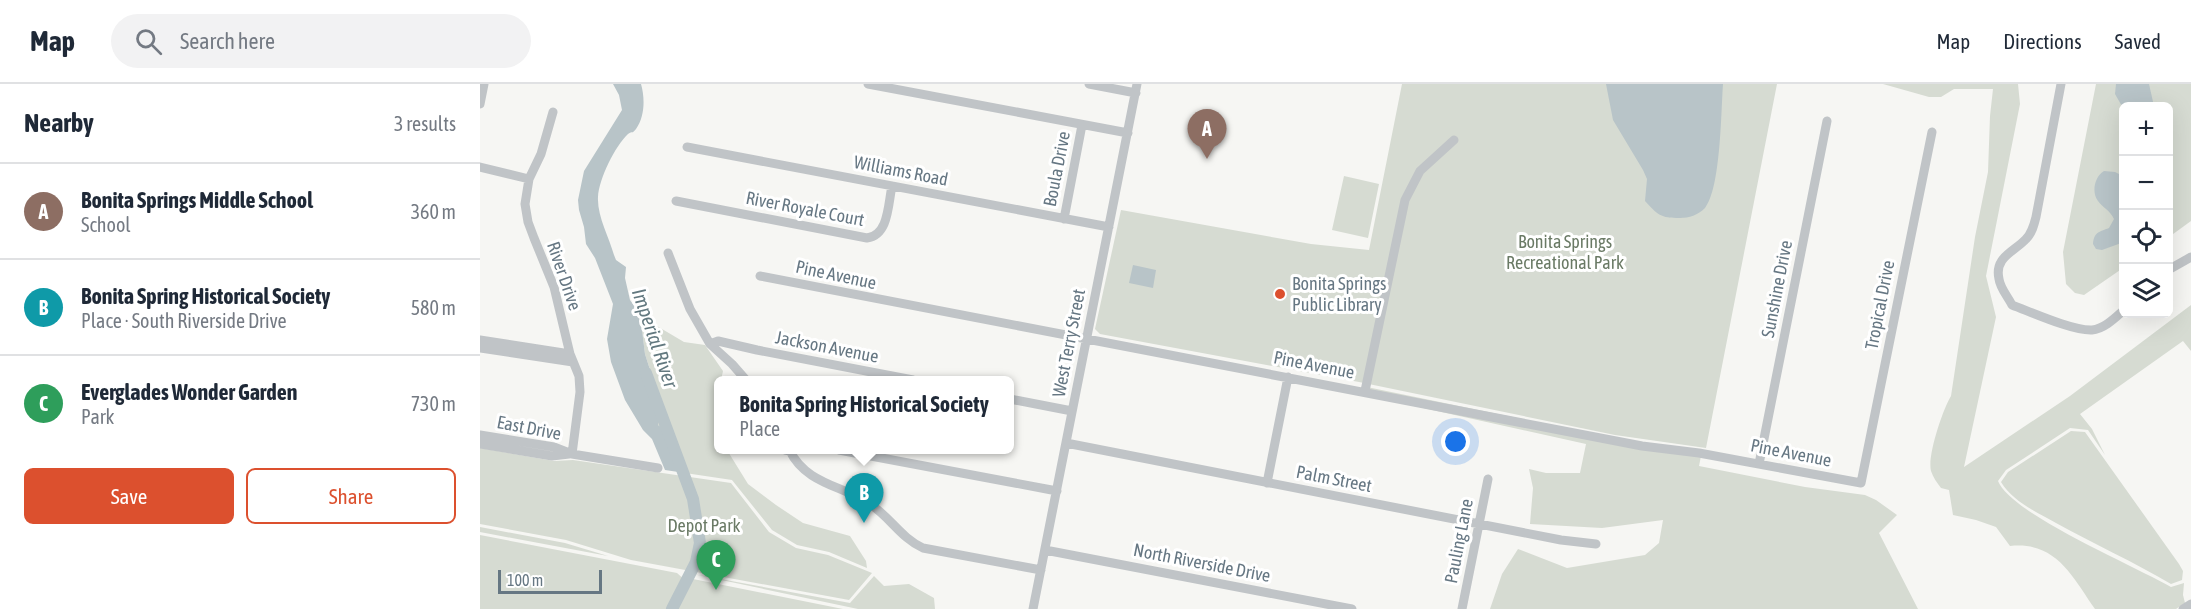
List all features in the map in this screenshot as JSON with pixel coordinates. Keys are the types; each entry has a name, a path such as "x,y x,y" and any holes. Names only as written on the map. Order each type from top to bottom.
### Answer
{"street":[{"path":"481,97 484,84"},
{"path":"868,84 1128,133"},
{"path":"1089,84 1136,89"},
{"path":"2061,84 2032,230 2026,239 2005,254 1999,266 1999,280 2012,305 2060,324 2092,330 2107,324 2119,314"},
{"name":"West Terry Street","path":"1033,609 1136,89"},
{"name":"River Drive","path":"553,112 541,154 529,179 525,195 528,222 554,287 572,358 579,376 580,392 572,454"},
{"name":"Sunshine Drive","path":"1760,464 1827,121"},
{"name":"Boula Drive","path":"1064,219 1082,125"},
{"name":"Tropical Drive","path":"1861,483 1932,132"},
{"path":"1365,391 1405,200 1420,171 1454,140"},
{"name":"Williams Road","path":"687,147 1109,227"},
{"path":"480,167 529,179"},
{"name":"River Royale Court","path":"676,201 867,238 875,237 882,232 891,186"},
{"path":"668,253 690,309 710,344 727,358 742,376"},
{"path":"2173,268 2191,257"},
{"name":"Pine Avenue","path":"760,276 1642,446 1699,453 1861,483"},
{"path":"480,340 572,358"},
{"name":"Jackson Avenue","path":"710,344 718,341 889,376"},
{"path":"727,358 733,345"},
{"path":"480,348 572,358"},
{"path":"1267,483 1288,377"},
{"path":"1014,400 1072,411"},
{"name":"East Drive","path":"480,435 554,447 572,454 658,468"},
{"name":"East Drive","path":"480,444 552,456 572,454"},
{"name":"Palm Street","path":"1066,444 1561,540 1596,544"},
{"path":"792,454 821,482 868,503 908,540 923,548 1041,570"},
{"path":"860,454 1057,491"},
{"name":"Pauling Lane","path":"1462,609 1488,479"},
{"name":"North Riverside Drive","path":"1045,550 1352,609"},
{"path":"2183,609 2191,604"}],"green space":[{"name":"Bonita Springs Recreational Park","path":"1402,84 1777,84 1706,448 1615,435 1359,382 1100,334 1095,329 1121,210 1311,244 1369,250"},
{"path":"1883,84 2018,84 2020,104 1986,276 1996,317 1964,467 2070,396 2191,305 2191,351 2183,341 2080,414 2092,429 2105,455 2088,430 2070,428 2006,470 1998,481 2008,494 2025,509 2076,539 2171,587 2184,583 2185,603 2176,609 2095,609 2070,573 2051,555 2026,546 2010,546 1996,527 1953,515 1949,490 1941,488 1938,484 1930,464 1937,433 1951,396 1975,237 1988,172 1993,89 1954,89 1941,97 1929,97"},
{"path":"2096,84 2191,84 2191,221 2173,234 2173,102 2119,102 2119,271 2084,295 2075,293 2066,284 2063,252"},
{"path":"1344,176 1379,184 1368,238 1332,230"},
{"path":"640,316 684,342 705,345 723,371 722,376 714,376 714,454 729,454 748,484 803,523 850,536 866,561 867,568 829,552 797,545 772,530 732,480 685,473 673,451 673,439 658,425 658,414 652,404 652,376 645,354"},
{"path":"1362,386 1614,438 1702,451 1699,466 1805,487 1865,495 1897,515 1879,533 1918,609 1490,609 1502,574 1518,549 1567,568 1645,555 1659,543 1663,520 1602,528 1530,524 1533,488 1529,469 1546,473 1580,473 1586,444 1360,394"},
{"path":"2071,431 2085,432 2179,564 2183,571 2182,580 2171,584 2033,510 2006,489 2001,482 2008,472"},
{"name":"Depot Park","path":"480,448 554,461 573,460 731,483 769,532 796,548 828,555 872,573 849,600 631,560 566,540 480,524"},
{"path":"480,527 565,543 608,556 480,532"},
{"path":"480,535 677,573 686,581 688,578 843,609 480,609"},
{"path":"693,574 850,603 874,576 884,586 909,584 934,598 935,609 858,609"}],"shaded area":[{"path":"613,84 641,84 643,107 636,129 623,139 605,172 599,190 599,212 616,260 626,267 625,278 630,300 640,314 645,354 652,376 652,404 658,414 658,425 671,434 673,451 685,473 665,470 652,439 643,430 625,400 611,362 607,339 613,304 595,258 586,244 579,210 578,200 584,171 622,110 619,95"},
{"path":"1606,84 1723,84 1717,167 1710,198 1705,208 1687,217 1668,217 1657,213 1645,201 1647,179 1613,120"},
{"path":"2116,84 2149,84 2153,102 2120,102 2115,94"},
{"path":"2104,171 2119,174 2119,244 2102,250 2096,249 2093,244 2095,237 2109,228 2114,219 2096,197 2094,189"},
{"path":"1133,265 1156,270 1153,288 1129,283"}],"waterway":[{"name":"Imperial River","path":"646,373 693,499 700,543 696,562 672,609"}],"place":[{"name":"Bonita Springs Middle School","path":"1207,159"},
{"name":"Bonita Springs Public Library","path":"1280,294"},
{"name":"Bonita Spring Historical Society","path":"864,523"},
{"name":"Everglades Wonder Garden","path":"716,590"}]}
